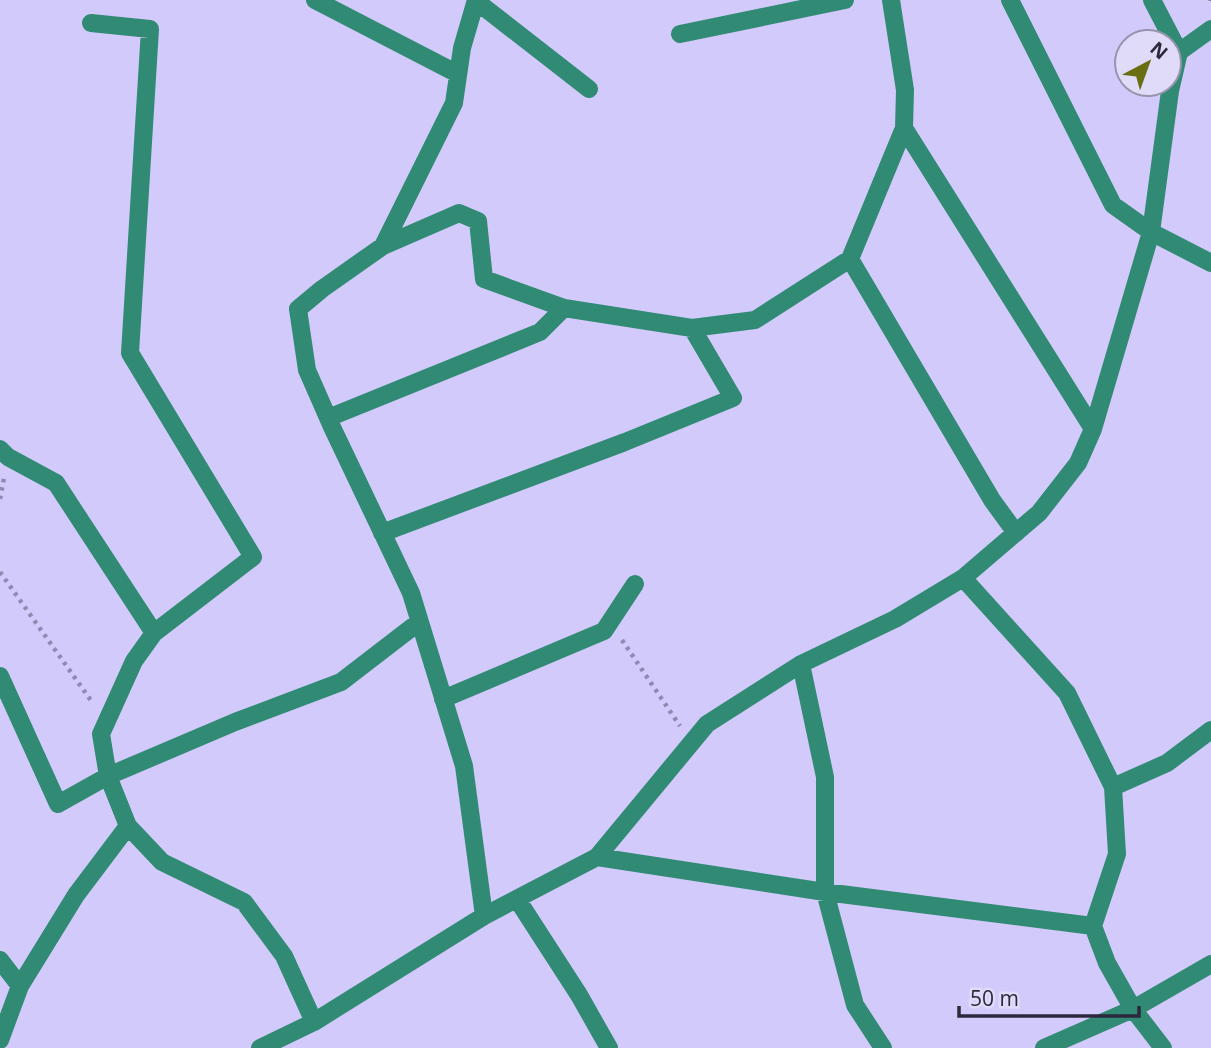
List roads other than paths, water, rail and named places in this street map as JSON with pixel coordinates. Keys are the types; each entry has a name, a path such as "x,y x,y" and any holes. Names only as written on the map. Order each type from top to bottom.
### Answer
{"street":[{"path":"315,0 458,74"},
{"path":"383,246 454,103 462,48 476,0 589,89"},
{"path":"680,34 771,8 845,0"},
{"path":"484,916 464,766 411,593 307,370 298,309 383,246 459,214 478,221 484,279 564,308 692,328 755,320 850,258 904,128 905,90 891,0"},
{"path":"1010,0 1113,205 1151,232 1211,263"},
{"path":"1153,0 1167,28"},
{"path":"91,23 150,29 130,353 253,557 154,633 134,661 101,734 108,776 128,826 162,862 244,902 285,956 314,1022"},
{"path":"1183,49 1206,33"},
{"path":"260,1048 314,1022 484,916 597,857 707,724 801,664 895,619 963,578 1039,513 1078,463 1093,429 1151,232 1169,98"},
{"path":"904,128 1093,429"},
{"path":"850,258 992,500 1016,533"},
{"path":"328,418 540,332 564,308"},
{"path":"382,533 625,442 733,398 692,328"},
{"path":"3,456 56,483 154,633"},
{"path":"963,578 1067,693 1113,788 1117,854 1093,926 1107,963 1133,1009 1163,1048"},
{"path":"443,699 604,631 635,584"},
{"path":"0,676 58,804 108,776 235,722 341,682 419,622"},
{"path":"801,664 825,778 825,892 855,1005 883,1048"},
{"path":"1113,788 1167,763 1211,730"},
{"path":"3,1048 0,1042 20,985 76,895 128,826"},
{"path":"597,857 825,892 1093,926"},
{"path":"517,899 579,995 609,1048"},
{"path":"0,960 20,985"},
{"path":"1044,1048 1133,1009 1211,964"}]}
